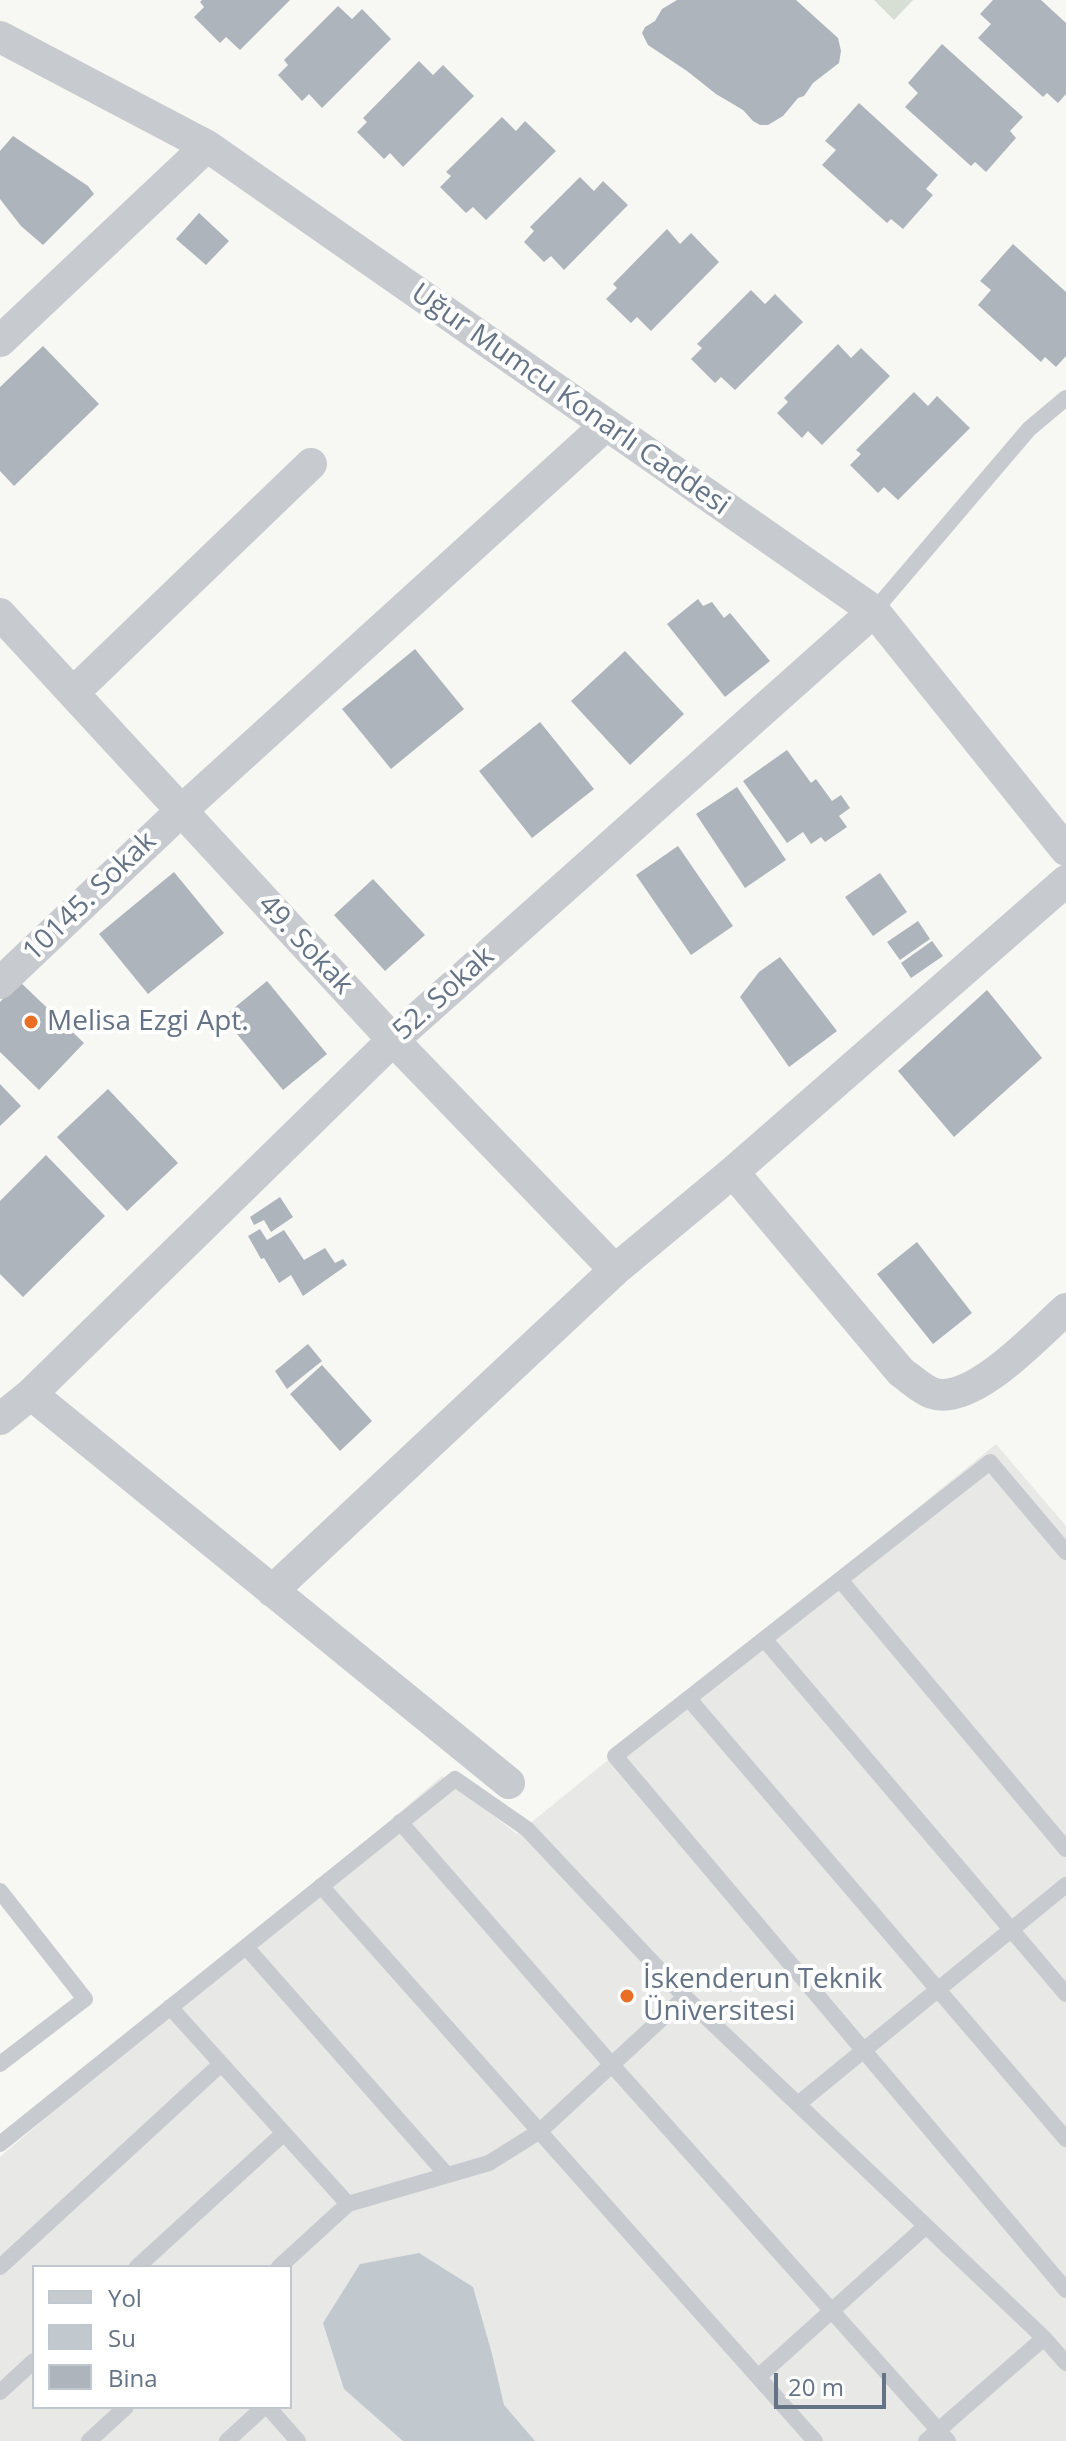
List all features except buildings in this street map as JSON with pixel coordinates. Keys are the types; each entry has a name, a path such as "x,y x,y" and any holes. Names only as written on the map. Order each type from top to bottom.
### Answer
{"street":[{"name":"Uğur Mumcu Konarlı Caddesi","path":"0,37 207,146 874,611 1066,850"},
{"path":"0,341 207,146"},
{"name":"10145. Sokak","path":"0,983 181,811 606,425"},
{"path":"73,693 311,464"},
{"name":"52. Sokak","path":"0,1419 31,1394 393,1040 874,611"},
{"name":"49. Sokak","path":"0,614 393,1040 615,1270"},
{"path":"272,1591 615,1270 733,1172 1066,881"},
{"path":"733,1172 901,1372 933,1394 972,1388 992,1376 1066,1309"},
{"path":"31,1394 509,1783"}],"lane":[{"path":"874,611 1029,429 1066,398"},
{"path":"1066,1552 990,1462 615,1756 1066,2290"},
{"path":"841,1581 1066,1849"},
{"path":"765,1640 1066,1994"},
{"path":"689,1699 1066,2139"},
{"path":"0,2144 455,1779 527,1829 685,1997 1066,2362"},
{"path":"400,1822 831,2310 937,2437 1044,2338"},
{"path":"798,2104 1066,1885"},
{"path":"321,1886 815,2441"},
{"path":"0,1891 85,1999 0,2064"},
{"path":"246,1947 447,2175"},
{"path":"281,2265 348,2204 489,2163 540,2131 685,1997"},
{"path":"170,2007 348,2204"},
{"path":"0,2267 221,2064"},
{"path":"139,2265 284,2133"},
{"path":"758,2377 926,2226"},
{"path":"0,2392 32,2363"},
{"path":"89,2441 124,2409"},
{"path":"227,2441 264,2409"},
{"path":"268,2409 298,2441"}],"shaded area":[{"path":"874,0 913,0 894,20"},
{"name":"İskenderun Teknik Üniversitesi","path":"996,1444 1066,1526 1066,2441 0,2441 0,2157 442,1776 517,1834"}],"water":[{"path":"419,2253 473,2287 504,2405 535,2441 403,2441 344,2389 323,2323 360,2264"}],"place":[{"name":"Melisa Ezgi Apt.","path":"31,1022"},
{"name":"İskenderun Teknik Üniversitesi","path":"627,1996"}]}
